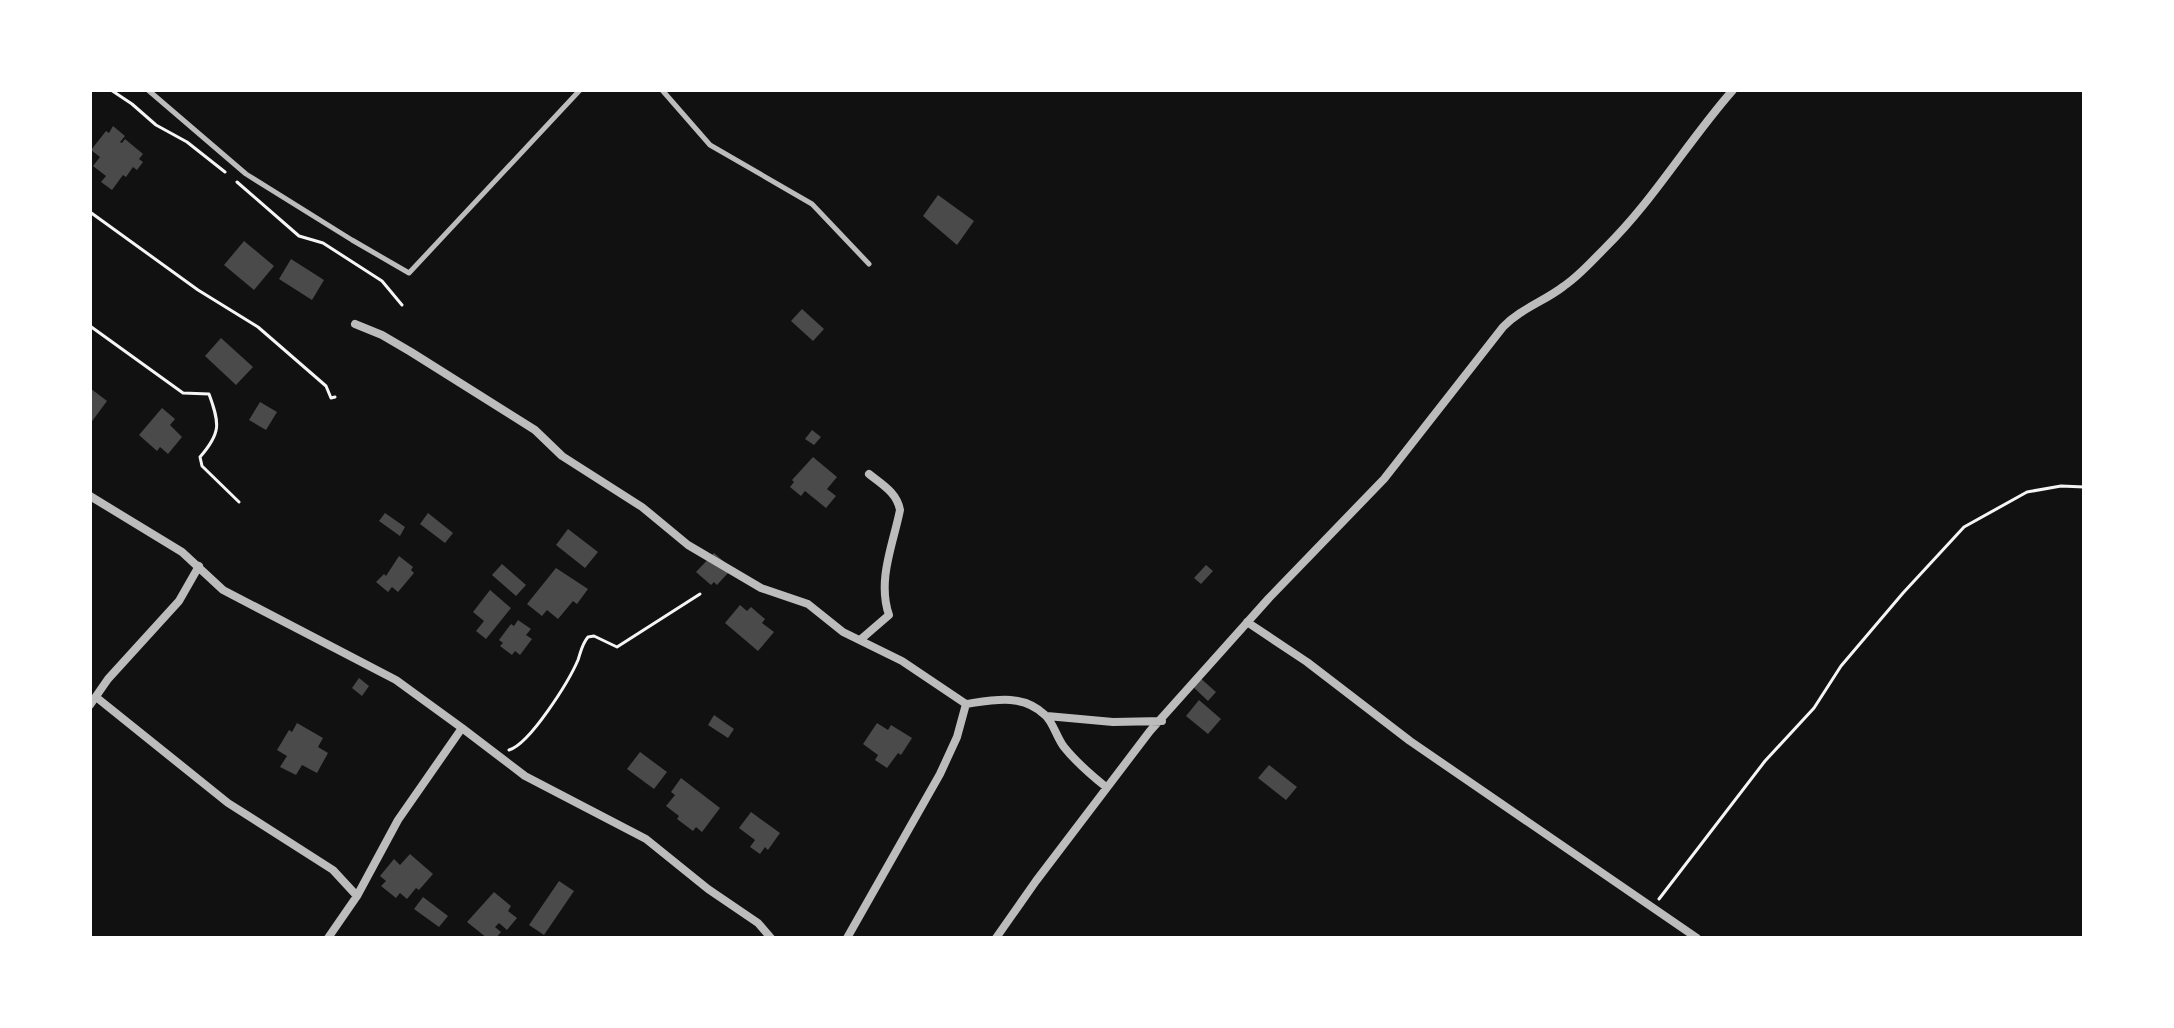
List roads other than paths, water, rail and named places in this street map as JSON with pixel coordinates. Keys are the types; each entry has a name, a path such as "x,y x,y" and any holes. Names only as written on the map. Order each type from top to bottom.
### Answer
{"street":[{"path":"996,938 1106,787 1247,622 1384,479 1503,327 1513,316 1566,285 1607,247 1655,195 1712,114 1733,90"},
{"path":"355,324 411,352 535,430 562,456 642,507 688,545 761,588 804,602 843,632 902,661 966,704 1003,698 1019,700 1047,716 1113,722 1162,721"},
{"path":"860,640 889,615 885,578 900,510 899,501 893,493 869,474"},
{"path":"90,496 161,539 199,566 223,590 396,680 525,776 646,839 708,889 758,923 771,938"},
{"path":"90,705 108,679 179,601 199,566"},
{"path":"1247,622 1307,662 1410,741 1697,938"},
{"path":"96,697 228,803 333,870 357,896"},
{"path":"847,938 940,774 957,737 966,704"},
{"path":"1047,716 1063,746 1106,787"},
{"path":"328,938 357,896 398,820 462,728"}],"lane":[{"path":"148,90 246,174 409,273 580,90"},
{"path":"662,90 710,145 812,204 869,264"}]}
